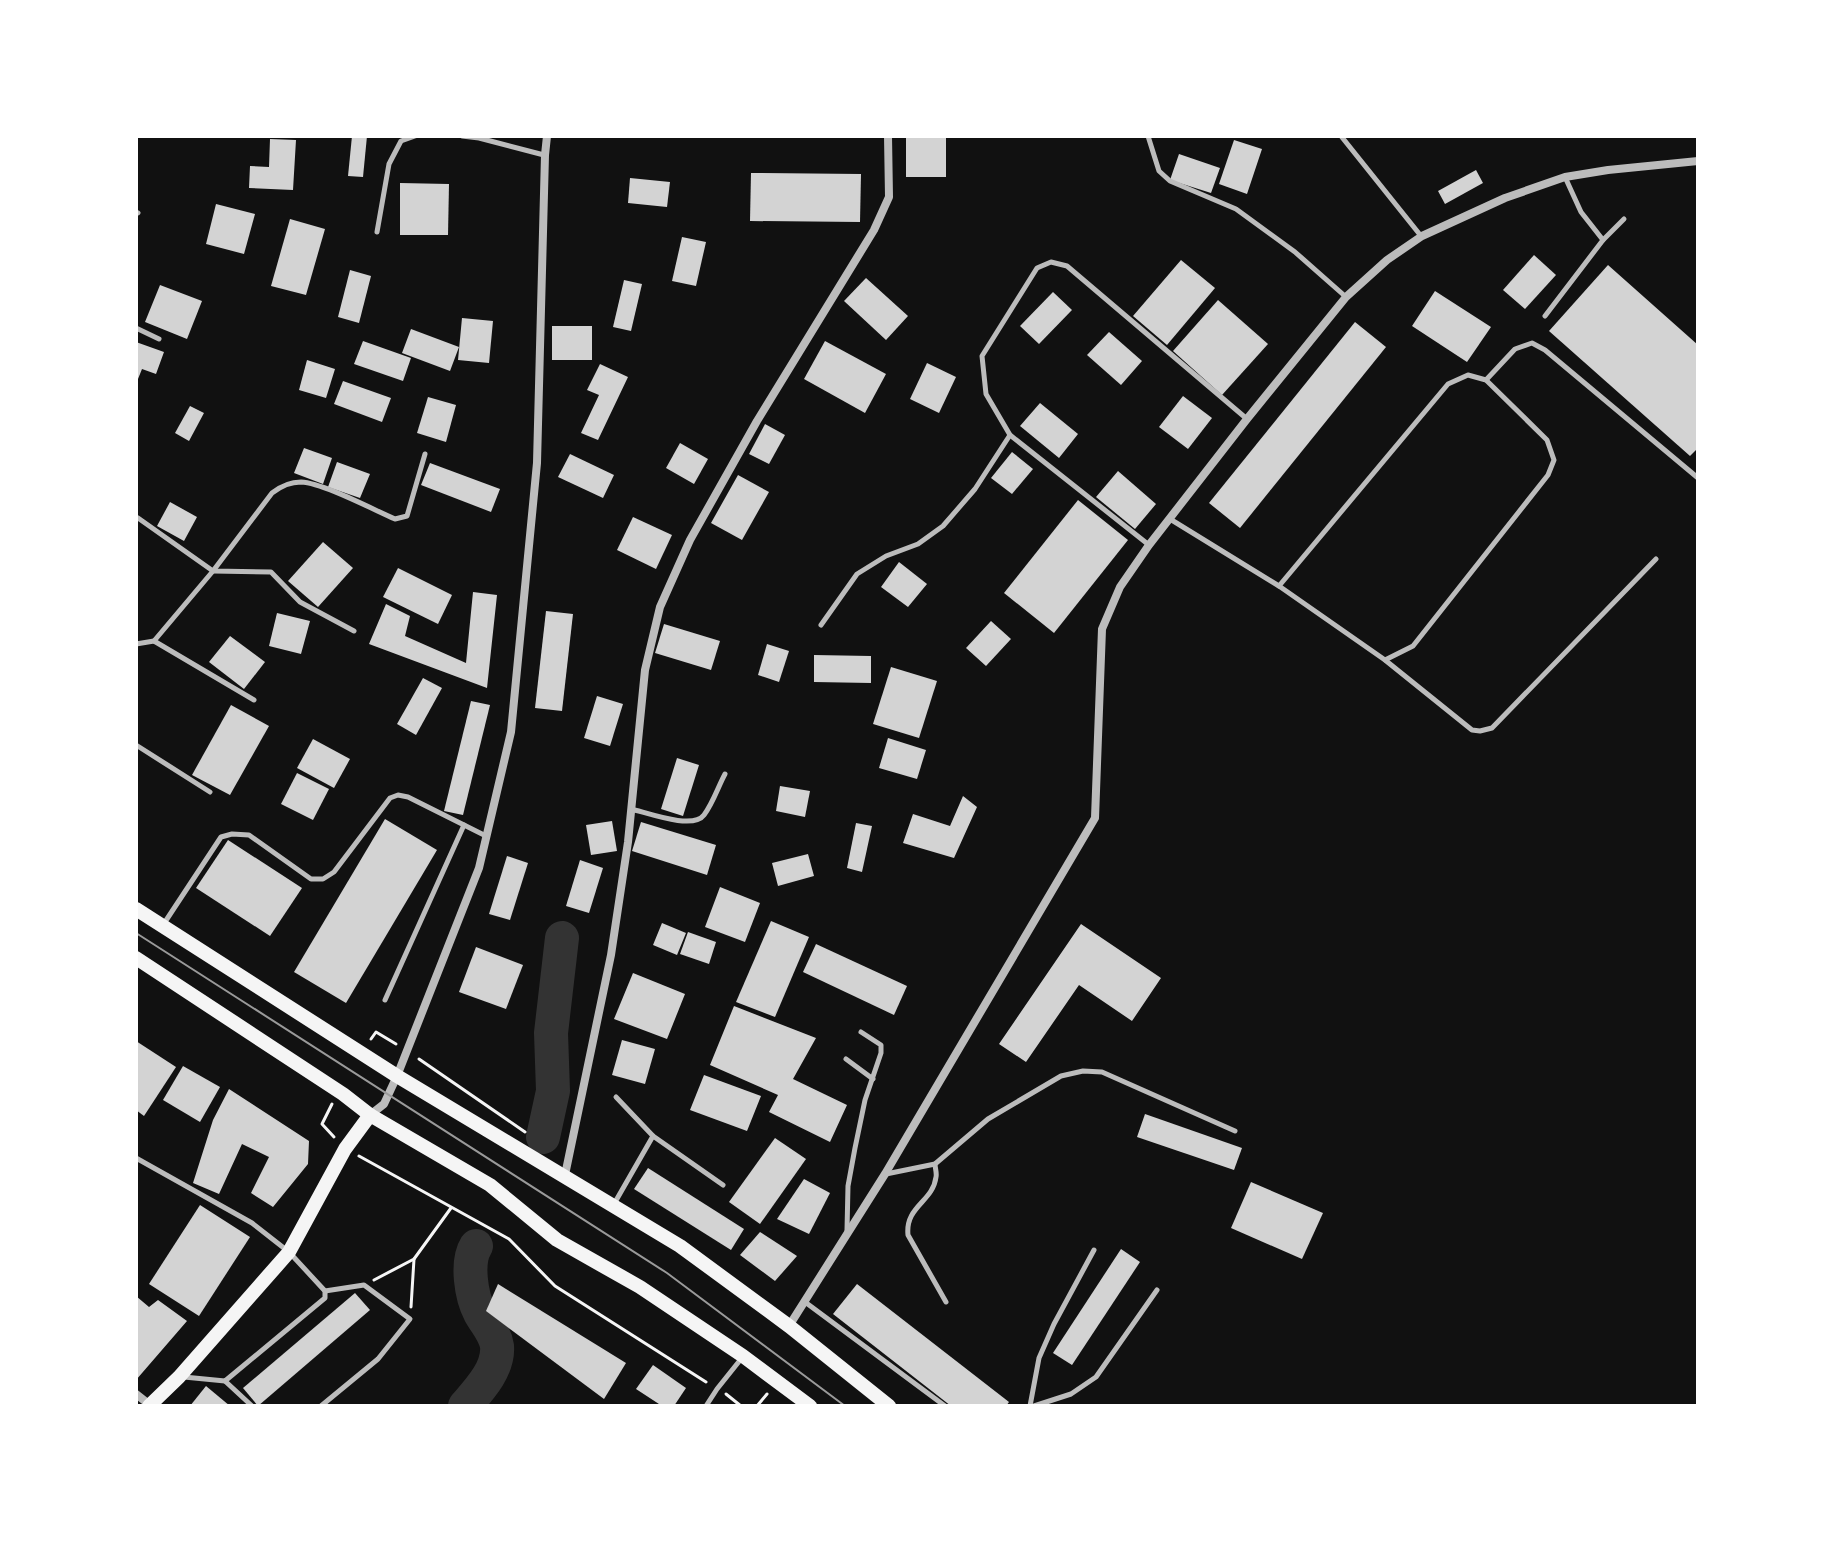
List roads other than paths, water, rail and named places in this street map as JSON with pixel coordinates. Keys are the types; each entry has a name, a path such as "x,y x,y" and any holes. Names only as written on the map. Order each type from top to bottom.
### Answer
{"main road":[{"path":"136,909 397,1076 680,1246 789,1326 889,1406"},
{"path":"136,958 370,1115 490,1185 557,1240 640,1287 743,1356 810,1406"},
{"path":"150,1406 289,1252 345,1149 370,1115"}],"street":[{"path":"370,1115 384,1104 397,1076 479,868 511,732 537,463 547,136"},
{"path":"565,1175 611,955 631,809 645,670 660,607 690,540 757,421 874,230 889,197 888,136"},
{"path":"789,1326 885,1174 1095,818 1102,629 1120,587 1149,545 1247,419 1346,297 1387,260 1422,236 1505,198 1565,177 1698,161"},
{"path":"136,1394 150,1406"}],"lane":[{"path":"377,232 389,164 401,141 415,136"},
{"path":"462,136 545,155"},
{"path":"1148,136 1159,171 1170,181 1236,209 1295,252 1346,297"},
{"path":"1341,136 1422,236"},
{"path":"1565,177 1581,212 1603,240"},
{"path":"1545,316 1603,240 1624,219"},
{"path":"1149,545 1010,435 986,394 982,356 1037,268 1051,262 1067,266 1247,419"},
{"path":"136,328 159,339"},
{"path":"1486,380 1515,349 1532,343 1545,350 1698,478"},
{"path":"1279,586 1448,384 1468,375 1486,380 1547,440 1554,460 1548,475 1413,646 1385,660"},
{"path":"821,625 857,574 886,556 918,544 943,526 975,489 1010,435"},
{"path":"154,641 213,571 272,493 282,485 300,482 316,485 395,519 407,516 425,454"},
{"path":"138,518 213,571 271,572 300,602 354,631"},
{"path":"1170,519 1279,586 1385,660 1472,730 1480,731 1492,728 1656,559"},
{"path":"136,644 154,641 254,700"},
{"path":"136,745 210,792"},
{"path":"631,809 687,822 696,821 703,817 725,774"},
{"path":"162,926 221,837 249,835 311,879 323,879 334,872 390,798 398,795 408,797 486,836"},
{"path":"385,1000 464,825"},
{"path":"847,1235 848,1186 865,1100 881,1053 881,1045 861,1032"},
{"path":"846,1059 873,1079"},
{"path":"885,1174 935,1164 988,1119 1061,1076 1083,1071 1102,1072 1235,1131"},
{"path":"616,1097 653,1136 723,1185"},
{"path":"613,1205 653,1136"},
{"path":"136,1158 252,1223 289,1252 325,1291 325,1298 225,1381"},
{"path":"935,1164 936,1179 907,1225 908,1235 946,1302"},
{"path":"1094,1250 1039,1358 1032,1406 1071,1394 1096,1377 1157,1290"},
{"path":"321,1406 378,1359 410,1319 364,1285 325,1291"},
{"path":"805,1302 945,1406"},
{"path":"706,1406 743,1356"},
{"path":"179,1377 225,1381 252,1406"}],"waterway":[{"path":"543,1137 553,1091 551,1033 562,938"},
{"path":"465,1406 487,1379 497,1355 494,1337 480,1313 472,1289 470,1270 476,1246"}],"tram line":[{"path":"136,933 667,1273 845,1406"}]}
